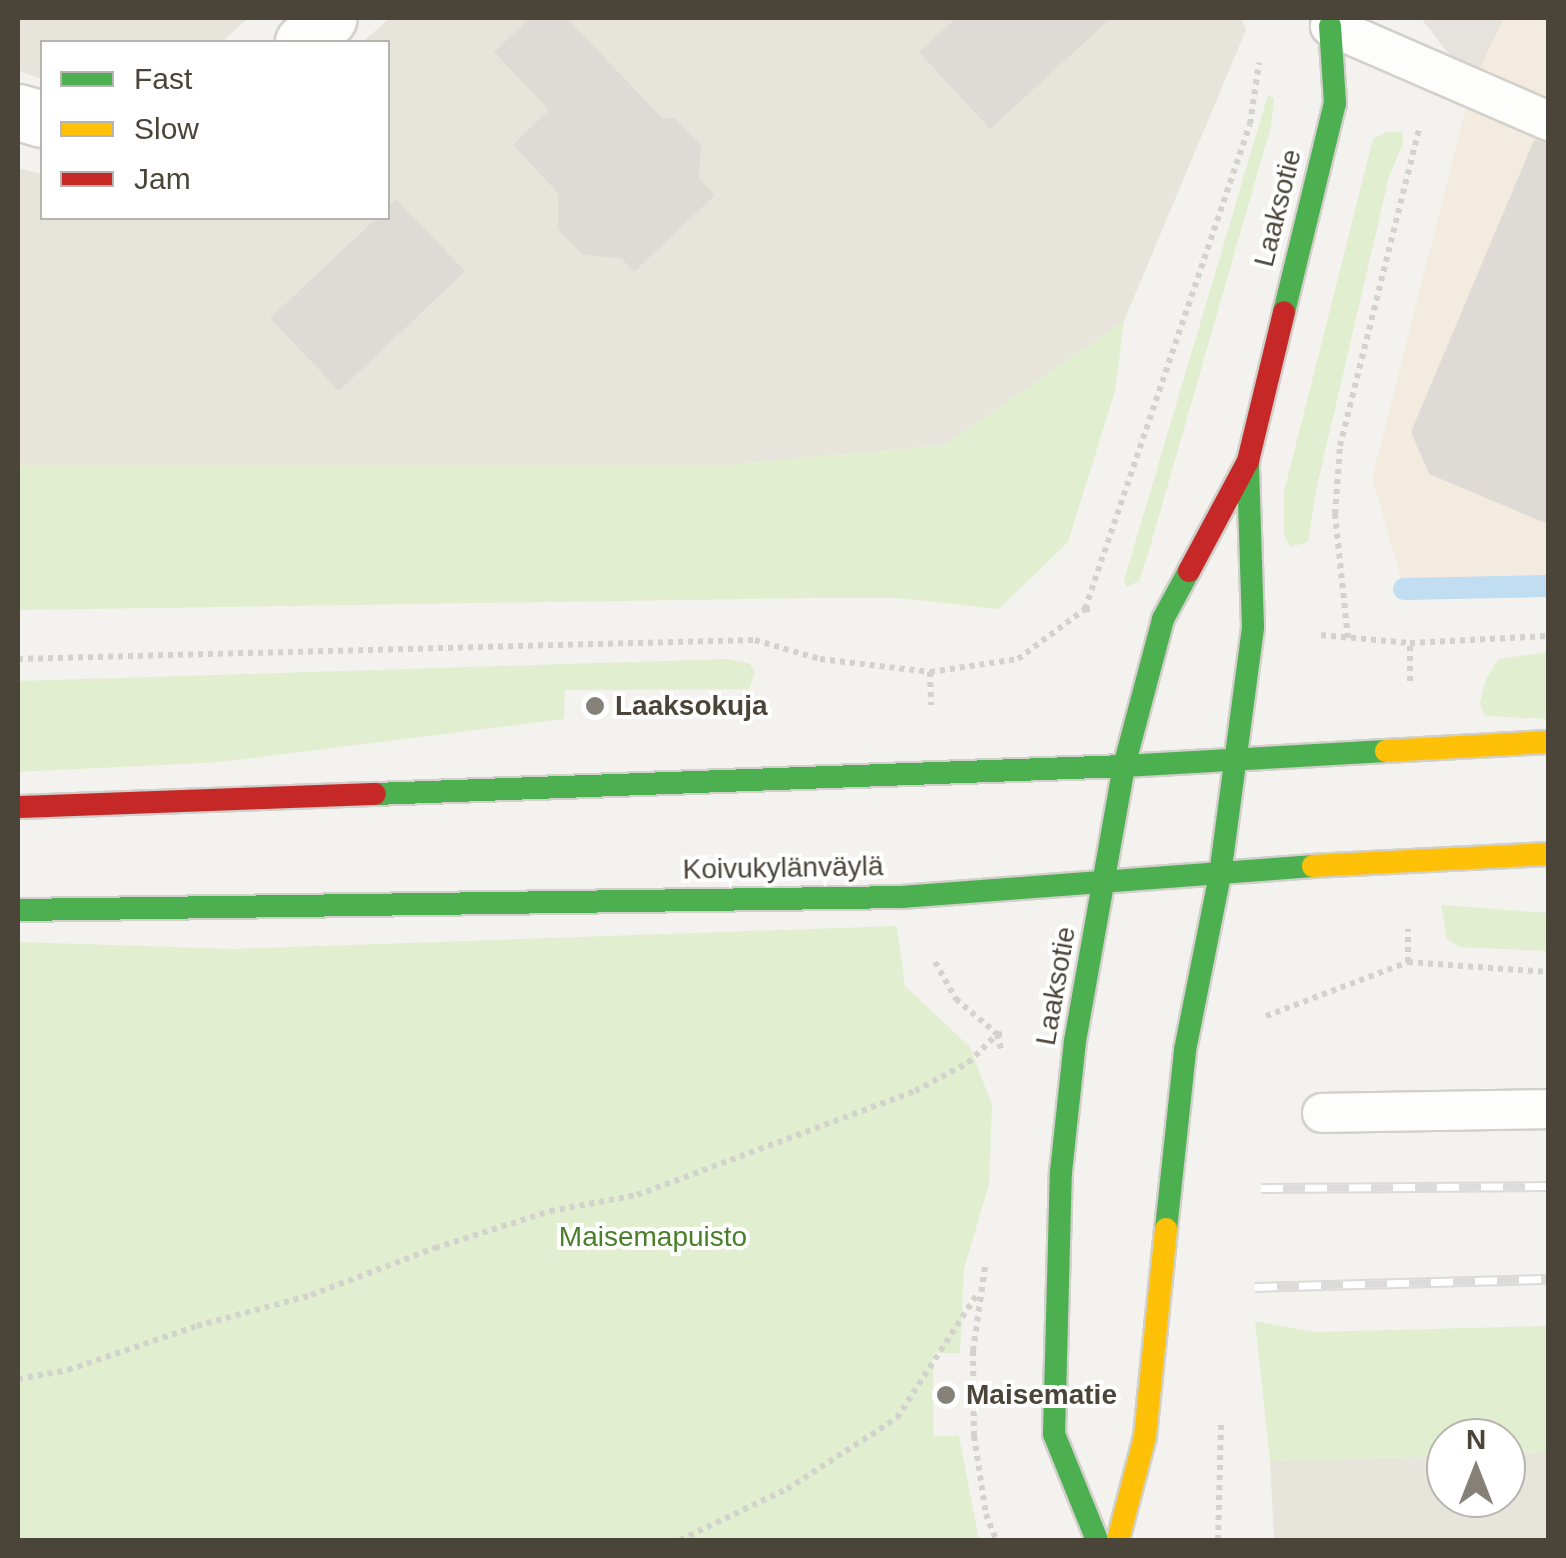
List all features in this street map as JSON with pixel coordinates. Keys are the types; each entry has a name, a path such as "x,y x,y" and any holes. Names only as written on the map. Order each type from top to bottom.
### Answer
{"main road":[{"name":"Laaksotie","path":"1097,1540 1054,1434 1063,1153 1075,1041 1124,766 1163,619 1248,461 1335,103 1330,20"},
{"name":"Laaksotie","path":"1118,1540 1145,1436 1186,1050 1220,874 1232,761 1253,627 1248,461"},
{"path":"18,807 1124,766 1548,742"},
{"name":"Koivukylänväylä","path":"18,910 926,896 1408,859 1548,854"}],"street":[{"path":"305,40 329,18"}],"lane":[{"path":"1330,20 1430,70 1548,121"},
{"path":"1322,1113 1548,1109"}],"path":[{"path":"18,659 755,640 836,661 930,672 1018,658 1085,609 1250,124 1261,53"},
{"path":"1348,638 1335,514 1340,446 1430,70"},
{"path":"1085,609 1163,619"},
{"path":"1253,627 1410,643 1548,636"},
{"path":"930,672 932,772"},
{"path":"926,896 937,970 956,999 997,1034 1002,1053"},
{"path":"1258,1025 1270,1011 1408,962 1548,972"},
{"path":"18,1379 68,1370 197,1326 311,1295 435,1248 550,1211 637,1196 914,1091 968,1063 997,1034"},
{"path":"987,1257 973,1351 974,1436 986,1514 996,1540"},
{"path":"680,1540 787,1489 897,1418 982,1288"},
{"path":"1218,1540 1221,1403"}],"shaded area":[{"path":"18,18 248,18 224,40 40,40 40,78 18,71"},
{"path":"389,18 1241,18 1246,30 1124,321 945,445 728,465 18,465 18,168 40,174 40,220 390,220 390,40 365,40"},
{"path":"1421,18 1504,18 1472,84"},
{"path":"1504,18 1548,18 1548,579 1404,589 1372,478 1472,84"},
{"path":"1548,1453 1548,1540 1274,1540 1270,1461 1426,1457 1426,1518 1526,1518 1526,1454"}],"green space":[{"path":"1268,95 1274,99 1271,126 1150,547 1139,581 1126,587 1124,580"},
{"path":"1387,132 1402,132 1403,143 1389,177 1316,490 1308,542 1290,547 1284,534 1284,492 1373,139"},
{"path":"1124,321 1115,391 1068,542 999,609 899,598 818,598 18,610 18,465 728,465 945,445"},
{"path":"1548,652 1548,719 1485,716 1480,703 1486,679 1498,659"},
{"path":"728,659 750,664 755,672 749,689 565,690 564,719 221,762 18,772 18,681"},
{"path":"1441,905 1548,913 1548,951 1460,947 1447,939"},
{"name":"Maisemapuisto","path":"897,926 905,986 970,1047 992,1105 989,1184 964,1269 960,1353 933,1353 933,1436 959,1436 979,1540 18,1540 18,942 234,949"},
{"path":"1255,1321 1314,1332 1548,1326 1548,1453 1526,1454 1526,1418 1426,1418 1426,1457 1270,1461"}],"building":[{"path":"530,18 567,18 662,118 675,118 701,145 699,178 715,195 634,272 621,258 583,255 558,229 558,193 513,145 549,110 494,52"},
{"path":"956,18 1111,18 990,129 919,52"},
{"path":"1534,140 1548,143 1548,524 1429,474 1411,432"},
{"path":"396,199 465,271 339,391 270,318 375,220 390,220 390,205"}],"waterway":[{"path":"1404,589 1548,586"}],"railway":[{"path":"1261,1188 1548,1186"},
{"path":"1255,1287 1548,1279"}],"traffic: fast":[{"path":"1284,312 1335,103 1330,26"},
{"path":"1166,1229 1185,1050 1220,875 1253,627 1248,464"},
{"path":"1097,1540 1054,1434 1061,1172 1075,1041 1124,766 1163,619 1189,571"},
{"path":"375,794 1124,766 1386,751"},
{"path":"18,910 902,897 1313,866"}],"traffic: slow":[{"path":"1386,751 1548,742"},
{"path":"1313,866 1548,854"},
{"path":"1118,1540 1145,1436 1166,1229"}],"traffic: jam":[{"path":"1189,571 1248,461 1284,312"},
{"path":"18,807 375,794"}],"place":[{"name":"Laaksokuja","path":"595,706"},
{"name":"Maisematie","path":"946,1395"}]}
